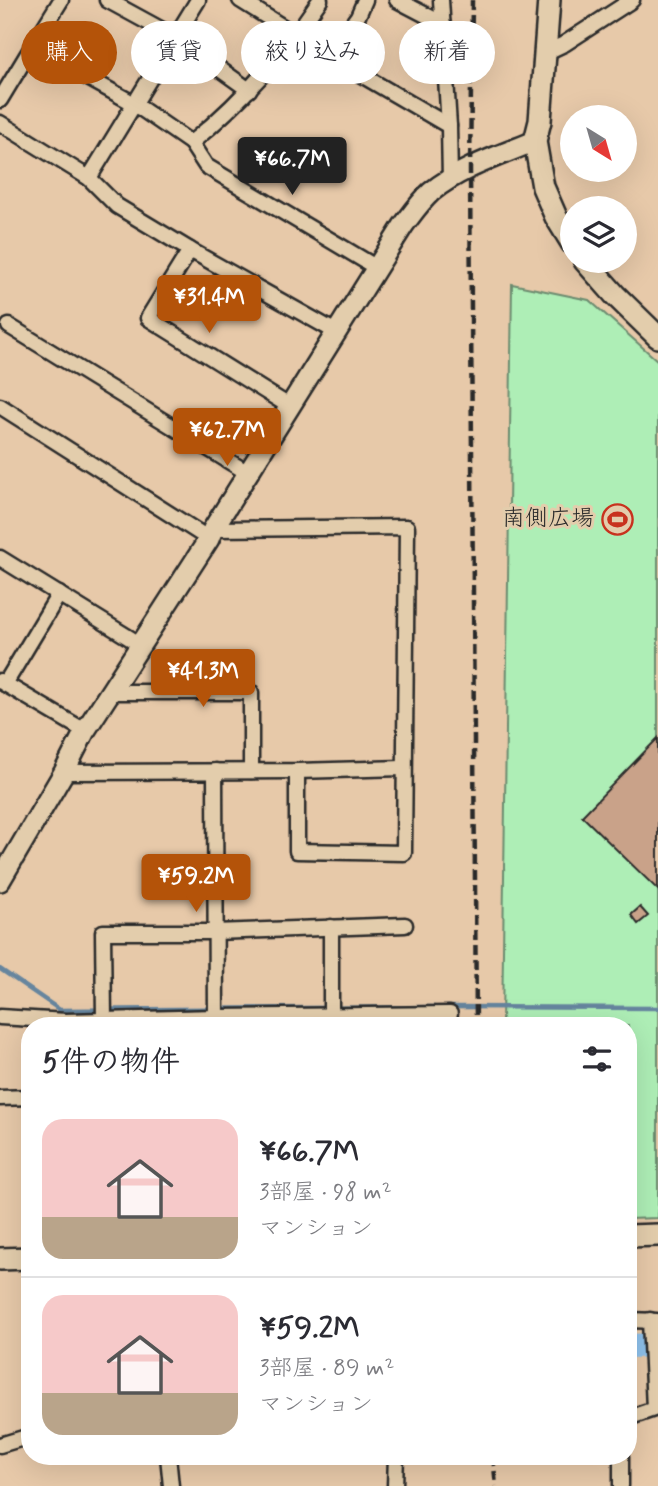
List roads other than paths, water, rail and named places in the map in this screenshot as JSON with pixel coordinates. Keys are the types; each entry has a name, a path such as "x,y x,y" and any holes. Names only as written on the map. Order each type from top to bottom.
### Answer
{"main road":[{"path":"549,0 540,121 535,141 543,187 560,224"},
{"path":"596,273 658,337"},
{"path":"637,1235 658,1234"},
{"path":"0,1259 21,1258"}],"street":[{"path":"48,21 61,0"},
{"path":"107,0 146,21"},
{"path":"185,21 198,0"},
{"path":"240,0 273,21"},
{"path":"306,21 320,0"},
{"path":"354,21 365,0"},
{"path":"397,0 437,21"},
{"path":"441,0 443,21"},
{"path":"545,53 564,44 632,0"},
{"path":"0,100 21,65"},
{"path":"227,74 249,90"},
{"path":"99,84 133,103 191,143 206,166 377,268"},
{"path":"89,178 145,84"},
{"path":"191,143 220,119 254,84"},
{"path":"377,84 449,126"},
{"path":"447,84 450,180"},
{"path":"0,123 89,178 117,206 336,332"},
{"path":"0,881 85,731 419,205 450,180 535,141"},
{"path":"190,250 148,318 289,406"},
{"path":"9,326 248,473"},
{"path":"0,406 211,534 407,527 404,853 297,851 298,771"},
{"path":"0,558 141,645"},
{"path":"59,594 3,682 85,731"},
{"path":"110,692 251,692 251,771"},
{"path":"64,772 403,768"},
{"path":"215,771 216,1017"},
{"path":"104,1017 103,932 214,932 405,925"},
{"path":"331,927 331,1015"},
{"path":"428,1017 450,1014"},
{"path":"0,1017 21,1019"},
{"path":"293,1017 361,1017"},
{"path":"0,1098 21,1097"},
{"path":"637,1415 654,1409 654,1321"},
{"path":"0,1445 21,1439"},
{"path":"169,1465 171,1486"},
{"path":"395,1486 396,1465"},
{"path":"621,1465 621,1486"}],"waterway":[{"path":"0,969 60,1010 434,1007"},
{"path":"447,1007 658,1008"},
{"path":"637,1346 658,1345"}],"railway":[{"path":"472,0 470,170 476,1017"},
{"path":"494,1465 496,1486"}],"place":[{"name":"南側広場","path":"617,519"}]}
